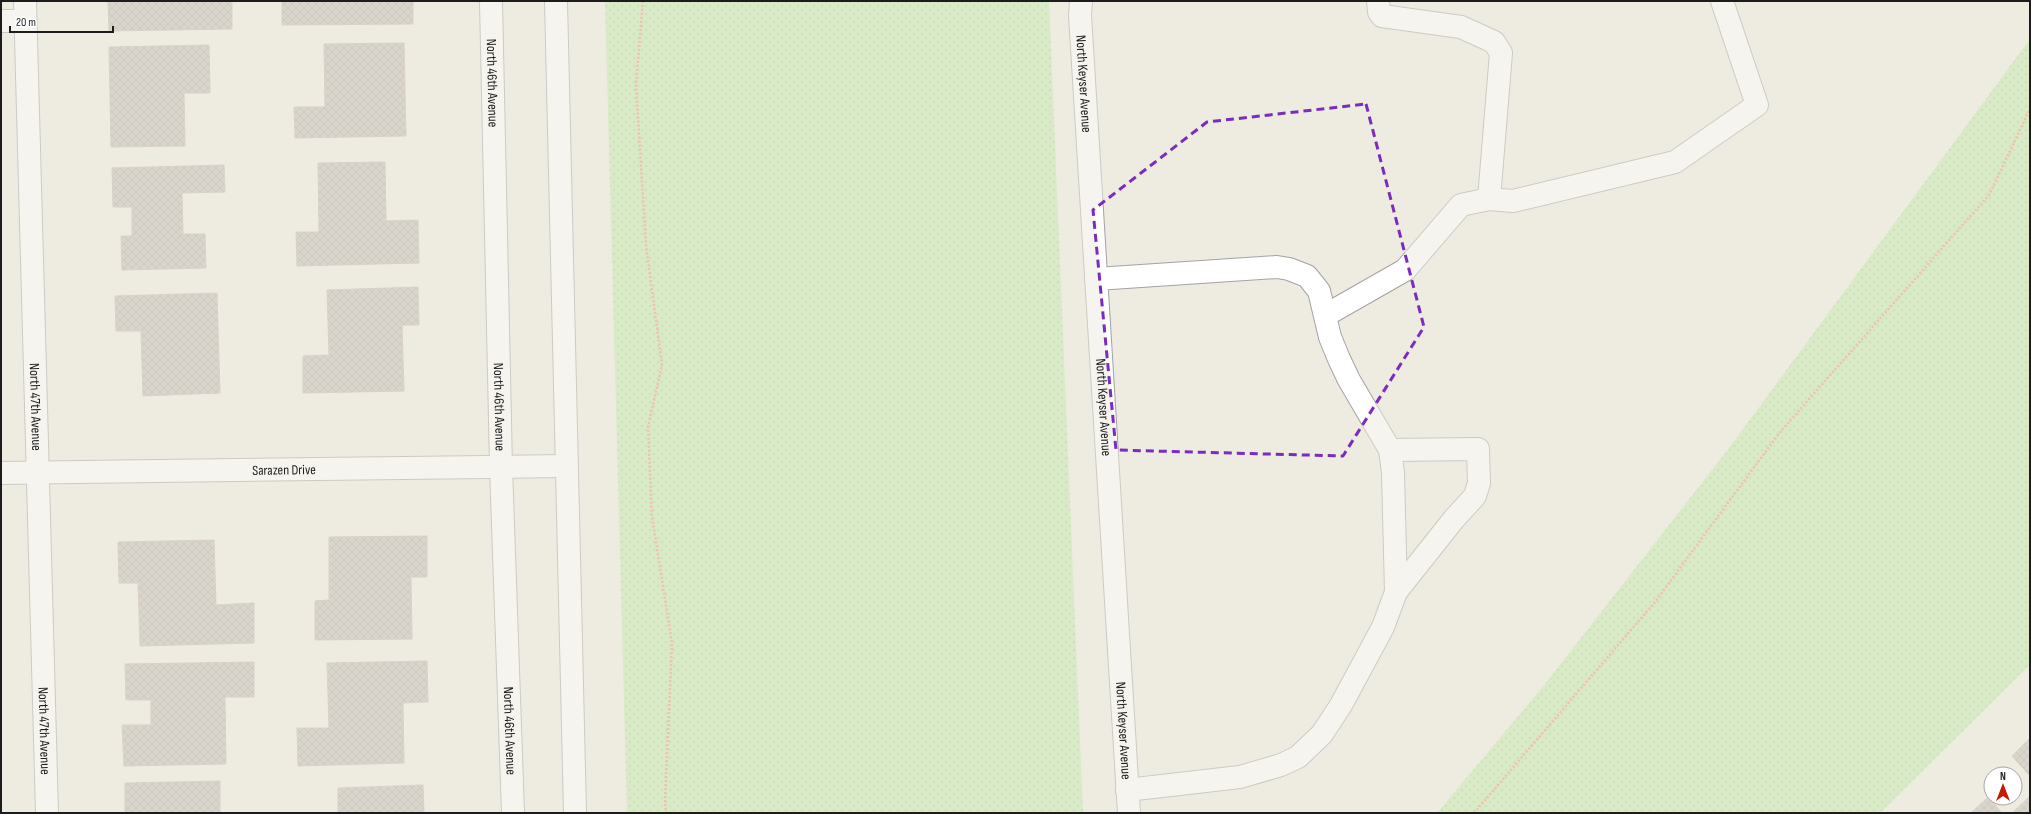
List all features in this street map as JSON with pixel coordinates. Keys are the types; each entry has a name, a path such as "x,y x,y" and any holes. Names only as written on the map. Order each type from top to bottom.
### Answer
{"street":[{"name":"North 46th Avenue","path":"491,1 501,467 513,813"},
{"path":"556,1 575,813"},
{"name":"North Keyser Avenue","path":"1081,1 1080,15 1129,813"},
{"path":"1378,1 1379,12 1382,16 1461,27 1494,42 1501,53 1489,199"},
{"path":"1326,315 1404,270 1461,205 1489,199 1513,201 1675,162 1757,105 1722,1"},
{"path":"1,21 25,11"},
{"name":"North 47th Avenue","path":"25,11 47,813"},
{"path":"1096,279 1278,268 1289,269 1307,276 1319,291 1326,315 1330,337 1349,380 1390,450 1393,473 1396,592"},
{"path":"1127,790 1240,777 1281,765 1298,757 1322,734 1341,705 1383,627 1396,592 1454,519 1475,496 1479,483 1480,473 1478,449 1390,450"},
{"name":"Sarazen Drive","path":"1,472 566,466"}],"path":[{"path":"643,1 636,85 646,245 662,365 648,428 652,517 672,643 665,800 666,813"},
{"path":"1474,813 1655,602 1780,432 1989,195 2030,109"}],"highlighted area":[{"path":"1366,104 1424,327 1343,456 1116,450 1093,210 1207,122"}],"green space":[{"path":"605,1 1049,1 1083,813 627,813"},
{"path":"2030,39 2030,665 1880,813 1437,813 1545,684 1729,448"}],"building":[{"path":"108,1 232,1 232,29 109,31"},
{"path":"282,1 413,1 413,24 282,25"},
{"path":"404,43 406,136 295,138 294,107 325,107 324,44"},
{"path":"209,45 210,93 184,93 185,146 111,147 109,47"},
{"path":"385,162 386,221 418,220 419,263 297,266 296,232 319,232 318,163"},
{"path":"224,165 225,192 182,193 183,234 205,234 206,268 122,270 121,236 132,236 132,207 113,207 112,168"},
{"path":"418,287 419,325 402,325 404,391 303,393 303,356 329,355 327,290"},
{"path":"217,293 220,393 143,396 141,331 116,331 115,296"},
{"path":"427,536 427,577 411,577 412,639 315,640 315,601 329,600 329,537"},
{"path":"214,540 216,605 254,603 254,643 140,646 138,583 119,583 118,542"},
{"path":"427,661 428,702 403,703 404,763 298,766 297,728 329,728 327,663"},
{"path":"254,662 254,697 225,697 226,764 124,766 122,725 151,725 151,700 126,700 125,664"},
{"path":"2030,738 2030,776 2023,768 2023,766 2021,766 2012,756"},
{"path":"220,781 220,813 125,813 125,783"},
{"path":"423,785 424,813 338,813 338,788"},
{"path":"2030,796 2030,813 2012,813 2019,806 2023,806 2023,803"},
{"path":"1983,802 1983,806 1996,806 2002,813 1971,813"}]}
